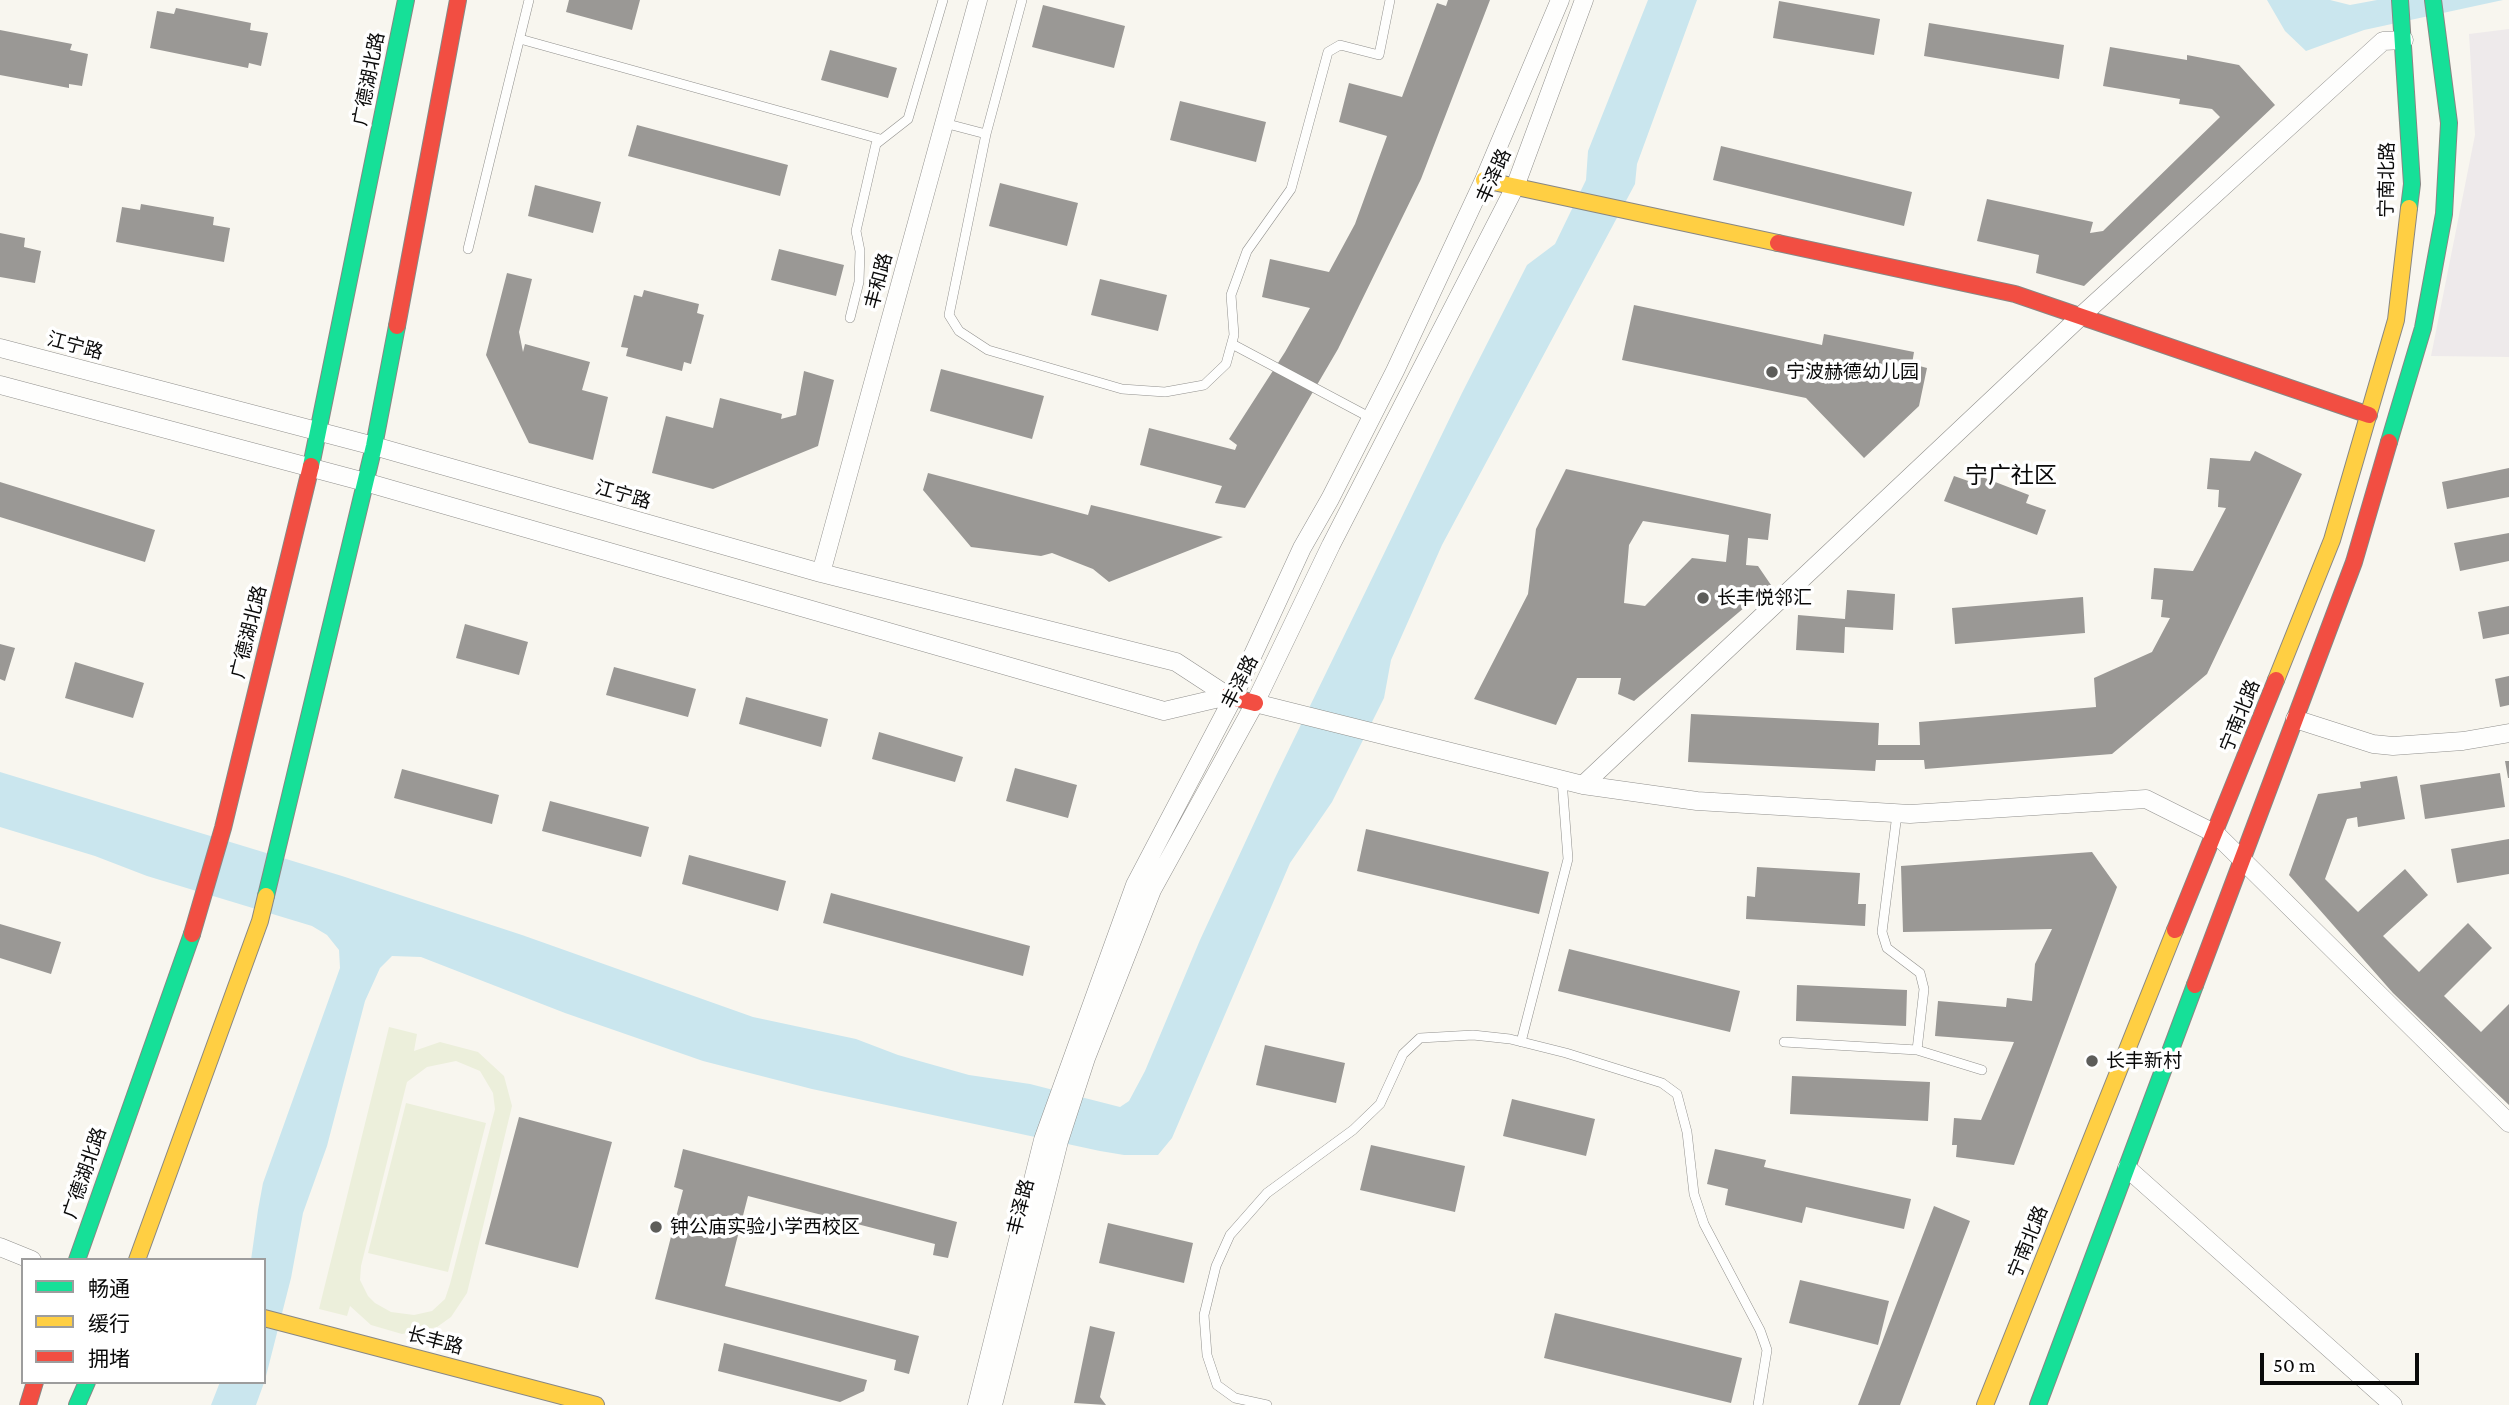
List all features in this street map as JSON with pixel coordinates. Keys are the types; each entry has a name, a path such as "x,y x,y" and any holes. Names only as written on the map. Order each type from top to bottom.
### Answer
{"main road":[{"name":"广德湖北路","path":"78,1258 200,911 223,828 318,433 406,0"},
{"path":"138,1258 260,921 374,446 458,0"},
{"path":"2038,1405 2354,562 2423,328 2444,214 2449,123 2434,4"},
{"name":"宁南北路","path":"1985,1405 2332,540 2396,320 2412,184 2401,6"},
{"path":"1484,180 2015,294 2369,415"},
{"name":"江宁路","path":"1231,697 1255,703"},
{"name":"长丰路","path":"266,1319 546,1399 596,1405"},
{"path":"28,1405 34,1384"},
{"path":"77,1405 86,1384"}],"street":[{"name":"丰和路","path":"821,573 978,0"},
{"name":"丰泽路","path":"993,1405 1075,1044 1135,885 1231,697 1302,548 1371,418 1484,180 1560,0"},
{"name":"丰泽路","path":"976,1405 1051,1141 1078,1082 1152,890 1255,703 1331,545 1515,187 1584,0"},
{"path":"1583,785 2081,316 2383,41 2404,40"},
{"name":"江宁路","path":"0,348 374,446 821,573 1177,662 1231,697"},
{"name":"江宁路","path":"0,385 365,482 1164,711 1231,697"},
{"path":"1255,703 1583,785 1697,801 1897,814 2146,799 2216,834 2509,1123"},
{"path":"2295,719 2373,744 2393,746 2463,741 2509,733"},
{"path":"2127,1168 2393,1405"},
{"path":"0,1247 27,1258"}],"lane":[{"path":"468,249 529,0"},
{"path":"850,318 859,282 860,251 856,231 876,144 908,119 943,0"},
{"path":"1022,0 986,134 949,315 959,331 988,350 1122,389 1165,392 1204,385 1226,364 1232,344 1231,295 1247,251 1292,189 1328,52 1340,45 1379,55 1390,0"},
{"path":"520,40 880,139"},
{"path":"944,123 986,134"},
{"path":"1232,344 1371,418"},
{"path":"1521,1042 1568,859 1562,780"},
{"path":"1897,814 1882,932 1888,948 1920,973 1924,989 1917,1050"},
{"path":"1267,1405 1235,1398 1217,1385 1207,1355 1204,1315 1216,1266 1230,1235 1267,1193 1353,1130 1380,1104 1403,1054 1420,1038 1474,1035 1521,1042 1662,1083 1677,1094 1687,1132 1694,1194 1704,1224 1760,1330 1767,1350 1758,1405"},
{"path":"1784,1042 1917,1050 1982,1070"}],"shaded area":[{"path":"2509,29 2509,357 2431,356 2475,135 2469,34"}],"green space":[{"path":"389,1027 417,1034 414,1051 440,1042 478,1052 504,1076 512,1106 467,1293 451,1317 437,1327 402,1334 371,1325 350,1306 347,1316 319,1309","holes":["456,1061 480,1071 493,1093 495,1109 445,1299 432,1311 414,1315 391,1312 368,1296 360,1280 361,1266 407,1082 427,1067"]},
{"path":"406,1103 486,1123 448,1272 368,1253"}],"water":[{"path":"1648,0 1697,0 1637,164 1635,184 1442,545 1391,660 1384,698 1332,802 1290,863 1172,1138 1158,1155 1124,1155 1100,1151 812,1089 703,1061 565,1013 421,957 392,956 380,968 365,1001 327,1146 303,1213 291,1278 266,1376 266,1258 251,1258 258,1210 263,1183 340,968 339,950 327,935 312,926 147,876 95,856 0,827 0,772 342,876 522,935 753,1017 856,1039 898,1055 969,1075 1030,1084 1120,1107 1129,1101 1145,1071 1200,940 1275,778 1462,393 1527,265 1555,244 1586,180 1588,151"},
{"path":"2267,0 2330,0 2350,5 2377,0 2503,0 2364,30 2306,51 2285,31"},
{"path":"219,1384 264,1384 256,1405 211,1405"}],"building":[{"path":"569,0 640,0 632,30 566,12"},
{"path":"1448,0 1490,0 1421,179 1338,349 1245,508 1215,503 1222,486 1140,465 1149,428 1235,450 1237,445 1229,439 1310,308 1262,297 1270,259 1329,272 1355,224 1387,136 1339,122 1349,83 1402,97 1437,3 1446,6"},
{"path":"1779,1 1880,19 1874,55 1773,38"},
{"path":"1043,5 1125,26 1114,68 1032,47"},
{"path":"176,8 251,23 250,30 268,33 261,66 249,63 248,68 150,48 157,11 174,14"},
{"path":"1929,23 2064,45 2059,79 1924,56"},
{"path":"0,30 72,44 70,50 88,54 82,86 69,84 69,88 0,75"},
{"path":"2110,47 2187,60 2187,55 2239,65 2275,105 2084,286 2036,273 2039,255 1977,241 1987,199 2093,222 2090,233 2103,231 2220,117 2212,109 2179,104 2180,99 2103,86"},
{"path":"830,50 897,68 888,98 821,80"},
{"path":"1180,101 1266,122 1256,162 1170,140"},
{"path":"637,125 788,165 780,196 628,156"},
{"path":"1721,146 1912,192 1904,226 1713,180"},
{"path":"1000,183 1078,203 1067,246 989,226"},
{"path":"535,185 601,202 593,233 528,216"},
{"path":"141,204 214,217 213,225 230,228 224,262 116,242 122,207 140,210"},
{"path":"0,233 25,238 24,247 41,251 35,283 0,277"},
{"path":"779,249 844,265 836,296 771,280"},
{"path":"507,273 532,279 519,332 523,352 525,344 590,362 582,390 608,397 593,460 529,443 486,355"},
{"path":"1100,279 1167,295 1158,331 1091,315"},
{"path":"644,290 699,304 697,313 704,315 691,364 684,362 682,371 626,356 628,348 621,347 634,295 642,297"},
{"path":"1634,305 1822,345 1824,334 1914,352 1912,364 1927,368 1919,406 1864,458 1806,398 1622,360"},
{"path":"941,369 1044,396 1032,439 930,411"},
{"path":"804,371 834,380 818,446 713,489 652,473 666,416 713,428 720,398 782,414 781,419 796,415"},
{"path":"2255,451 2302,474 2207,674 2112,754 1925,769 1924,760 1876,760 1875,771 1688,762 1691,714 1879,723 1878,745 1920,745 1919,722 2096,707 2094,678 2152,652 2170,618 2161,617 2163,600 2151,599 2154,568 2193,571 2226,508 2218,507 2219,490 2207,489 2210,458 2250,461"},
{"path":"2509,468 2509,497 2447,509 2442,482"},
{"name":"长丰悦邻汇","path":"1566,469 1771,514 1768,540 1748,538 1746,565 1758,566 1771,585 1634,701 1618,694 1621,678 1577,678 1556,725 1474,699 1528,594 1536,529","holes":["1643,521 1729,535 1726,562 1692,558 1645,606 1624,603 1629,545"]},
{"path":"928,473 1088,515 1091,505 1223,537 1109,582 1093,569 1052,553 1041,556 971,547 923,490"},
{"path":"1977,475 2029,495 2026,503 2046,510 2037,535 1944,501 1954,476 1974,483"},
{"path":"0,482 155,530 145,562 0,517"},
{"path":"2509,533 2509,561 2460,571 2454,543"},
{"path":"1847,590 1895,594 1893,630 1845,627 1844,653 1796,650 1798,615 1845,619"},
{"path":"2083,597 2085,633 1955,644 1952,608"},
{"path":"2509,606 2509,634 2483,639 2478,612"},
{"path":"465,624 528,642 519,675 456,658"},
{"path":"0,644 15,648 5,681 0,679"},
{"path":"75,662 144,683 133,718 65,698"},
{"path":"614,667 696,689 688,717 606,695"},
{"path":"2509,676 2509,705 2500,707 2495,679"},
{"path":"746,697 828,719 821,747 739,724"},
{"path":"879,732 963,757 955,782 872,759"},
{"path":"2505,761 2509,761 2509,778 2508,778"},
{"path":"1015,768 1077,785 1068,818 1006,801"},
{"path":"402,769 499,795 492,824 394,798"},
{"path":"2500,773 2505,807 2425,819 2420,785"},
{"path":"2397,776 2405,819 2358,827 2357,817 2347,819 2325,879 2358,912 2405,869 2428,895 2383,936 2419,972 2468,923 2492,948 2444,996 2481,1032 2509,1004 2509,1105 2393,993 2289,875 2318,794 2361,788 2360,782"},
{"path":"550,801 649,827 641,857 542,831"},
{"path":"1366,829 1549,872 1539,914 1357,871"},
{"path":"2509,839 2509,874 2457,883 2451,849"},
{"path":"2092,852 2117,887 2014,1165 1956,1157 1957,1145 1952,1145 1954,1118 1981,1120 2014,1042 1935,1036 1938,1001 2006,1007 2007,998 2032,1001 2035,964 2052,929 1903,932 1901,866"},
{"path":"689,855 786,881 778,911 682,884"},
{"path":"1757,867 1860,873 1858,904 1866,904 1865,926 1746,919 1747,896 1755,897"},
{"path":"831,893 1030,946 1023,976 823,923"},
{"path":"0,924 61,942 51,974 0,958"},
{"path":"1569,949 1740,991 1730,1032 1558,991"},
{"path":"1797,985 1907,990 1906,1026 1796,1021"},
{"path":"1265,1045 1345,1063 1336,1103 1256,1085"},
{"path":"1792,1076 1930,1082 1928,1121 1790,1114"},
{"path":"1512,1099 1595,1119 1586,1156 1503,1136"},
{"path":"519,1117 612,1142 578,1268 485,1244"},
{"path":"1371,1145 1465,1166 1455,1212 1360,1190"},
{"path":"683,1149 957,1222 948,1258 933,1255 935,1244 748,1196 725,1286 919,1336 909,1374 894,1370 896,1360 655,1299 683,1190 674,1187"},
{"path":"1715,1149 1766,1160 1764,1167 1911,1199 1904,1229 1806,1207 1802,1223 1725,1205 1728,1189 1707,1184"},
{"path":"1934,1206 1970,1221 1900,1405 1858,1405"},
{"path":"1108,1223 1193,1243 1184,1283 1099,1263"},
{"path":"1800,1280 1889,1301 1878,1345 1789,1323"},
{"path":"1555,1313 1742,1358 1731,1403 1544,1358"},
{"path":"1090,1326 1115,1332 1100,1397 1106,1405 1074,1403"},
{"path":"724,1343 867,1380 864,1391 840,1402 718,1371"}],"traffic: fast":[{"path":"311,466 406,0"},
{"path":"2400,0 2412,184 2409,208"},
{"path":"2389,442 2423,328 2444,214 2449,123 2433,0"},
{"path":"266,896 374,446 397,326"},
{"path":"78,1258 192,934"},
{"path":"2038,1405 2195,985"},
{"path":"77,1405 86,1384"}],"traffic: slow":[{"path":"1484,180 1778,243"},
{"path":"2276,680 2332,540 2396,320 2409,208"},
{"path":"138,1258 260,921 266,896"},
{"path":"1985,1405 2175,930"},
{"path":"266,1319 596,1405"}],"traffic: jam":[{"path":"397,326 458,0"},
{"path":"1778,243 2015,294 2369,415"},
{"path":"2195,985 2354,562 2389,442"},
{"path":"192,934 223,828 311,466"},
{"path":"2175,930 2276,680"},
{"path":"1228,696 1255,703"},
{"path":"28,1405 34,1384"}],"place":[{"name":"宁波赫德幼儿园","path":"1772,372"},
{"name":"长丰悦邻汇","path":"1703,598"},
{"name":"长丰新村","path":"2092,1061"},
{"name":"钟公庙实验小学西校区","path":"656,1227"}],"district":[{"name":"宁广社区","path":"2011,476"}]}
